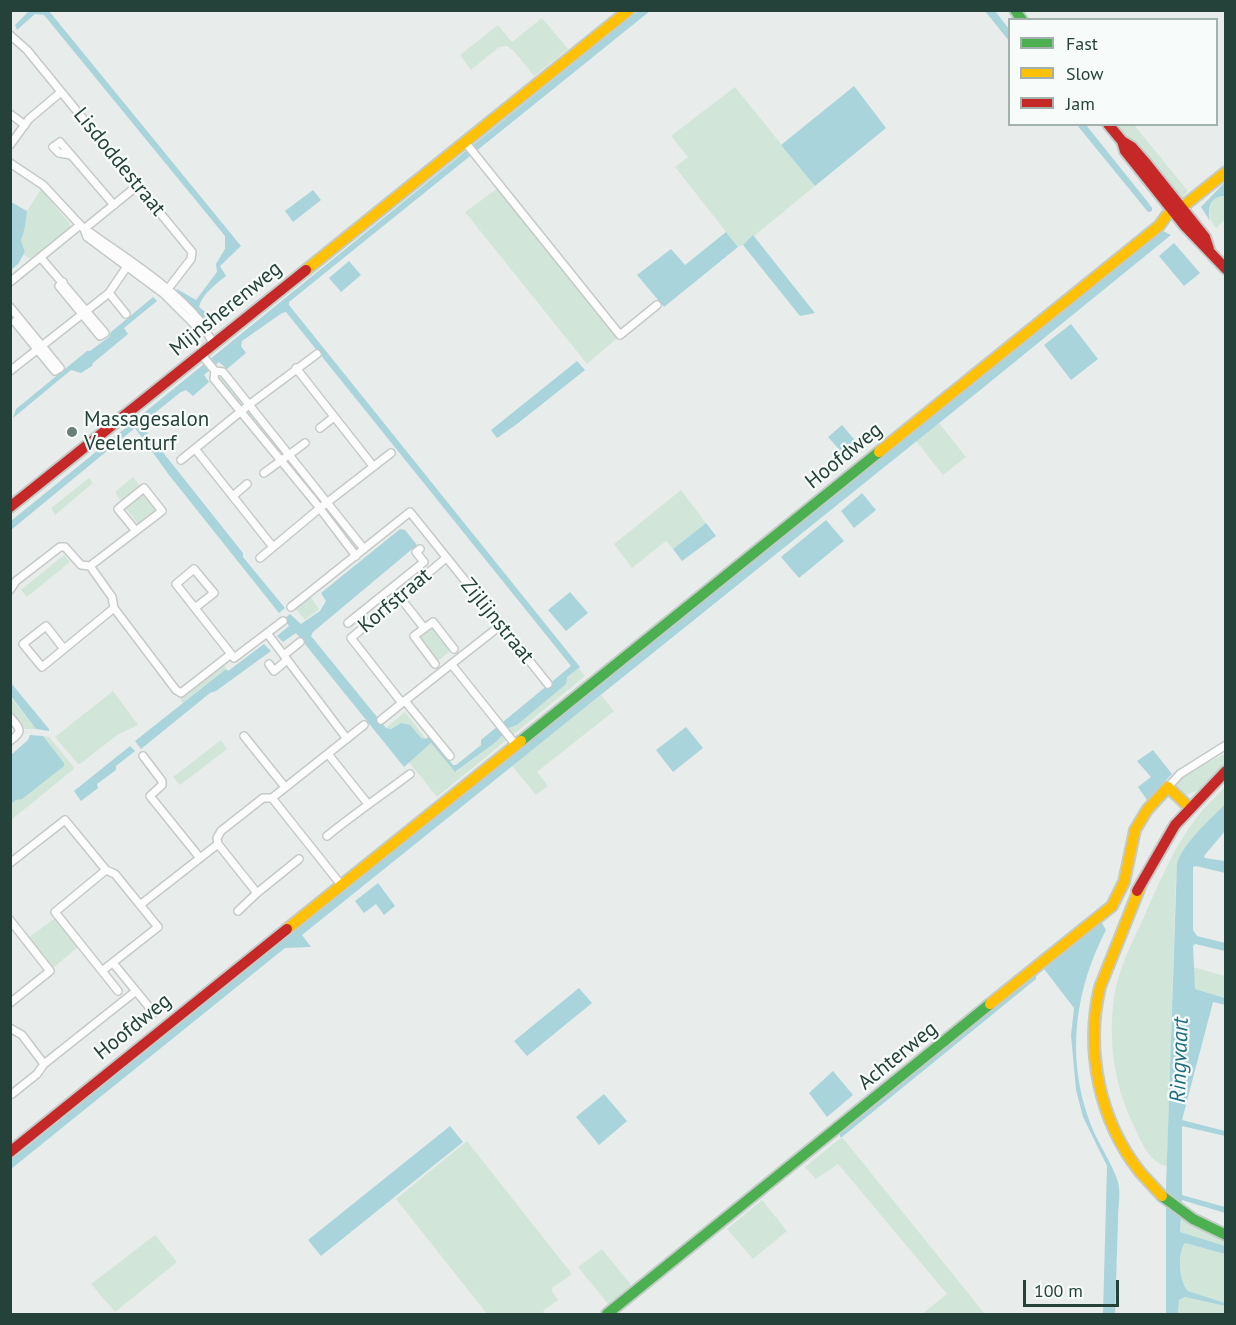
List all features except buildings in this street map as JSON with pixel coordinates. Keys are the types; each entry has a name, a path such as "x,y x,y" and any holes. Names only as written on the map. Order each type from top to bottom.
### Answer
{"main road":[{"name":"Mijnsherenweg","path":"10,507 203,356 214,344 467,144 628,10"},
{"path":"1110,126 1122,141 1132,147 1177,212 1205,237 1209,249 1226,269"},
{"name":"Hoofdweg","path":"10,1150 526,737 1159,225 1161,220 1177,212 1226,172"},
{"path":"1226,771 1195,797 1188,811 1164,842 1140,886 1103,972 1096,1004 1094,1051 1097,1082 1109,1119 1126,1154 1166,1199 1182,1212 1226,1235"},
{"path":"1165,790 1188,811"},
{"name":"Achterweg","path":"607,1314 1112,906 1121,891 1131,839 1137,824 1165,790"}],"street":[{"name":"Lisdoddestraat","path":"10,35 27,51 192,252 191,259 166,292"},
{"path":"10,145 29,118 61,92"},
{"path":"10,114 25,125"},
{"path":"467,144 620,334 657,305"},
{"path":"71,155 114,205"},
{"path":"10,163 43,185 82,227 87,237 166,292 214,344"},
{"path":"10,282 137,186"},
{"path":"41,258 63,282 84,312"},
{"path":"10,371 108,293 128,264"},
{"path":"108,293 126,314"},
{"path":"10,307 40,347"},
{"path":"182,460 250,404 317,354"},
{"path":"203,356 215,370 223,372 250,404 364,549 291,608"},
{"path":"296,368 373,466"},
{"path":"215,370 214,379 320,508 356,556"},
{"path":"320,428 334,417"},
{"path":"264,473 305,443"},
{"path":"196,450 273,547"},
{"path":"260,558 391,453"},
{"path":"233,496 247,484"},
{"path":"10,590 16,581 60,547 65,547 81,565 90,566 136,531 162,511 144,488 118,509 136,531"},
{"name":"Zijlijnstraat","path":"364,549 410,512 548,684"},
{"path":"348,623 424,562 416,552 420,549"},
{"name":"Korfstraat","path":"446,558 351,638 450,756"},
{"path":"90,566 112,597 114,608 176,690 182,693 231,654"},
{"path":"195,608 214,593 194,569 176,584 234,658 283,621"},
{"path":"399,596 424,628"},
{"path":"64,649 46,626 23,644 42,667 64,649 114,608"},
{"path":"435,664 414,636 424,628 433,622 454,649"},
{"path":"381,720 501,625"},
{"path":"267,633 347,739"},
{"path":"269,664 274,671 300,642"},
{"path":"452,665 515,744"},
{"path":"10,717 20,731 19,735 10,741"},
{"path":"257,893 218,844 217,838 221,831 262,798 272,798 364,725"},
{"path":"244,736 285,787"},
{"name":"Achterweg","path":"1165,790 1180,774 1226,745"},
{"path":"328,754 368,804"},
{"path":"143,756 162,781 162,785 150,796 200,858"},
{"path":"327,836 410,774"},
{"path":"272,798 340,884"},
{"path":"10,863 64,820 106,870 115,874 158,927 102,971"},
{"path":"140,905 218,844"},
{"path":"238,911 299,859"},
{"path":"106,870 55,912 118,991"},
{"path":"10,920 50,971 10,1003"},
{"path":"113,963 154,1013"},
{"path":"12,1094 37,1074 44,1064 136,991"},
{"path":"11,1029 22,1035 44,1064"}],"green space":[{"path":"542,18 568,49 534,76 514,51 507,46 499,47 471,70 460,55 498,25 512,42"},
{"path":"735,87 815,186 738,247 675,167 688,157 671,136"},
{"path":"1118,126 1135,126 1188,191 1183,196 1186,199 1183,201"},
{"path":"498,188 617,338 587,364 465,212"},
{"path":"41,189 70,224 69,229 31,259 24,255 21,241 27,211"},
{"path":"1225,196 1225,220 1216,228 1211,220 1209,209 1216,197"},
{"path":"222,374 358,545 354,548 218,377"},
{"path":"939,423 966,457 943,475 916,441"},
{"path":"133,477 140,486 121,501 115,492"},
{"path":"89,478 93,483 55,515 51,508"},
{"path":"681,490 706,523 673,549 666,541 632,568 614,544"},
{"path":"143,494 157,511 139,525 125,507"},
{"path":"64,555 70,562 27,597 21,590"},
{"path":"310,596 319,609 305,620 295,608"},
{"path":"432,626 451,650 438,661 418,637"},
{"path":"224,664 226,669 183,703 181,701 181,698"},
{"path":"579,668 585,676 437,797 409,762 431,743 456,772 496,742 509,728 517,725 565,684 567,677"},
{"path":"113,691 138,725 117,735 80,764 77,763 55,737"},
{"path":"601,695 614,711 537,772 548,786 536,795 512,766"},
{"path":"10,696 36,729 25,729 11,712"},
{"path":"405,712 426,739 400,724 391,729 386,728"},
{"path":"43,736 49,737 74,769 11,820 11,804 64,763"},
{"path":"221,740 227,749 180,785 173,777"},
{"path":"1225,754 1225,766 1199,790 1186,795 1181,792 1176,784 1185,774"},
{"path":"1225,787 1225,804 1189,843 1176,879 1167,1166 1160,1164 1145,1149 1121,1093 1112,1045 1114,998 1125,959 1173,854 1203,809"},
{"path":"55,918 78,947 53,968 28,938"},
{"path":"1193,967 1225,976 1225,998 1195,989"},
{"path":"842,1137 985,1314 922,1314 947,1294 838,1164 816,1179 805,1167"},
{"path":"467,1141 572,1274 552,1288 558,1300 543,1311 545,1314 487,1314 396,1199"},
{"path":"762,1200 787,1231 753,1259 727,1229"},
{"path":"1181,1216 1225,1240 1225,1246 1182,1234 1180,1232"},
{"path":"155,1235 177,1262 115,1312 91,1284"},
{"path":"1185,1243 1225,1254 1225,1303 1188,1291 1185,1287 1180,1260"},
{"path":"602,1249 631,1285 608,1304 578,1267"},
{"path":"1185,1297 1225,1306 1225,1314 1178,1314 1179,1300"}],"water":[{"path":"29,11 49,11 241,246 220,266 226,276 203,298 199,307 217,321 210,327 176,291 177,289 196,300 217,272 216,264 225,249 225,236 44,15 35,14 17,30 15,25"},
{"path":"638,11 650,11 289,302 289,305 580,667 567,677 566,684 517,725 509,728 496,742 455,772 431,743 404,767 296,633 283,642 277,636 289,626 284,619 290,614 301,624 320,611 326,601 321,593 400,529 405,530 417,545 311,636 386,728 391,729 401,723 410,725 421,738 426,739 429,736 453,765 456,765 481,745 481,740 571,666 286,312 242,341 241,346 246,353 227,369 219,362 204,375 209,382 193,396 186,390 181,392 142,423 142,426 243,553 243,557 285,608 279,613 169,475 135,428 11,530 11,521"},
{"path":"985,11 995,11 1008,28 1008,40"},
{"path":"854,86 886,128 815,186 781,145"},
{"path":"1078,126 1087,126 1152,208 1152,211 1148,212"},
{"path":"1225,182 1225,196 1216,198 1211,204 1210,221 1201,207"},
{"path":"313,190 321,200 293,222 285,211"},
{"path":"11,202 27,211 21,241 25,252 18,264 11,270"},
{"path":"1163,231 1171,235 302,935 311,947 285,948 11,1169 11,1160"},
{"path":"726,232 738,247 664,307 637,275 671,249 685,265"},
{"path":"753,235 815,313 800,316 743,245"},
{"path":"1174,243 1200,273 1184,286 1159,256"},
{"path":"349,261 361,275 341,292 329,278"},
{"path":"153,297 157,301 124,328 128,334 92,366 81,373 71,370 13,418 16,409 87,351 109,337 111,332"},
{"path":"1071,324 1098,359 1071,380 1044,345"},
{"path":"577,361 585,370 497,438 491,430"},
{"path":"842,425 860,446 846,457 828,437"},
{"path":"862,493 876,510 854,528 841,511"},
{"path":"826,520 844,541 799,578 781,557"},
{"path":"706,523 716,536 682,561 673,549"},
{"path":"570,592 588,613 566,631 548,610"},
{"path":"264,644 271,651 210,693 141,749 135,741 226,669 228,671"},
{"path":"11,683 49,731 36,729 11,696"},
{"path":"686,727 703,748 673,772 656,750"},
{"path":"30,735 43,736 64,766 22,799 11,804 11,755 28,740"},
{"path":"130,746 135,751 116,766 116,770 97,784 98,788 81,801 74,791"},
{"path":"1153,750 1172,774 1147,800 1138,787 1151,777 1137,761"},
{"name":"Ringvaart","path":"1225,804 1225,831 1204,856 1225,861 1225,873 1193,867 1193,930 1197,936 1225,943 1225,951 1195,944 1193,946 1195,989 1225,998 1225,1005 1213,1002 1182,1120 1225,1131 1225,1136 1182,1126 1182,1195 1225,1207 1225,1213 1182,1200 1180,1232 1225,1246 1225,1254 1185,1243 1180,1260 1181,1274 1188,1291 1225,1303 1225,1306 1185,1297 1179,1300 1178,1314 1166,1314 1166,1187 1177,863 1192,839"},
{"path":"378,883 395,906 384,915 376,904 364,913 355,901"},
{"path":"1101,921 1106,930 1095,953 1081,999 1076,1047 1082,1096 1089,1120 1119,1186 1115,1314 1103,1314 1107,1166 1083,1117 1076,1090 1071,1035 1074,1008 1044,969"},
{"path":"1034,974 1036,979 840,1137 840,1134"},
{"path":"579,988 592,1003 527,1056 514,1041"},
{"path":"833,1071 853,1095 827,1117 809,1093"},
{"path":"604,1094 627,1121 599,1145 576,1117"},
{"path":"450,1126 463,1142 321,1256 308,1240"}],"traffic: fast":[{"path":"1015,10 1021,18"},
{"path":"521,741 879,452"},
{"path":"607,1314 990,1004"},
{"path":"1162,1196 1193,1219 1226,1235"}],"traffic: slow":[{"path":"306,270 629,10"},
{"path":"1177,215 1181,208 1226,172"},
{"path":"879,452 1159,226 1167,215 1178,209"},
{"path":"287,929 521,741"},
{"path":"990,1004 1112,906 1124,882 1135,830 1147,810 1168,787 1190,808"},
{"path":"1140,887 1100,987 1094,1035 1095,1060 1105,1107 1114,1130 1140,1172 1162,1196"}],"traffic: jam":[{"path":"1110,126 1122,141 1125,151 1184,225 1226,269"},
{"path":"1122,141 1132,147 1146,163 1205,237 1209,249"},
{"path":"10,507 306,270"},
{"path":"1137,891 1175,825 1226,771"},
{"path":"10,1152 287,929"}],"place":[{"name":"Massagesalon Veelenturf","path":"72,432"}]}
